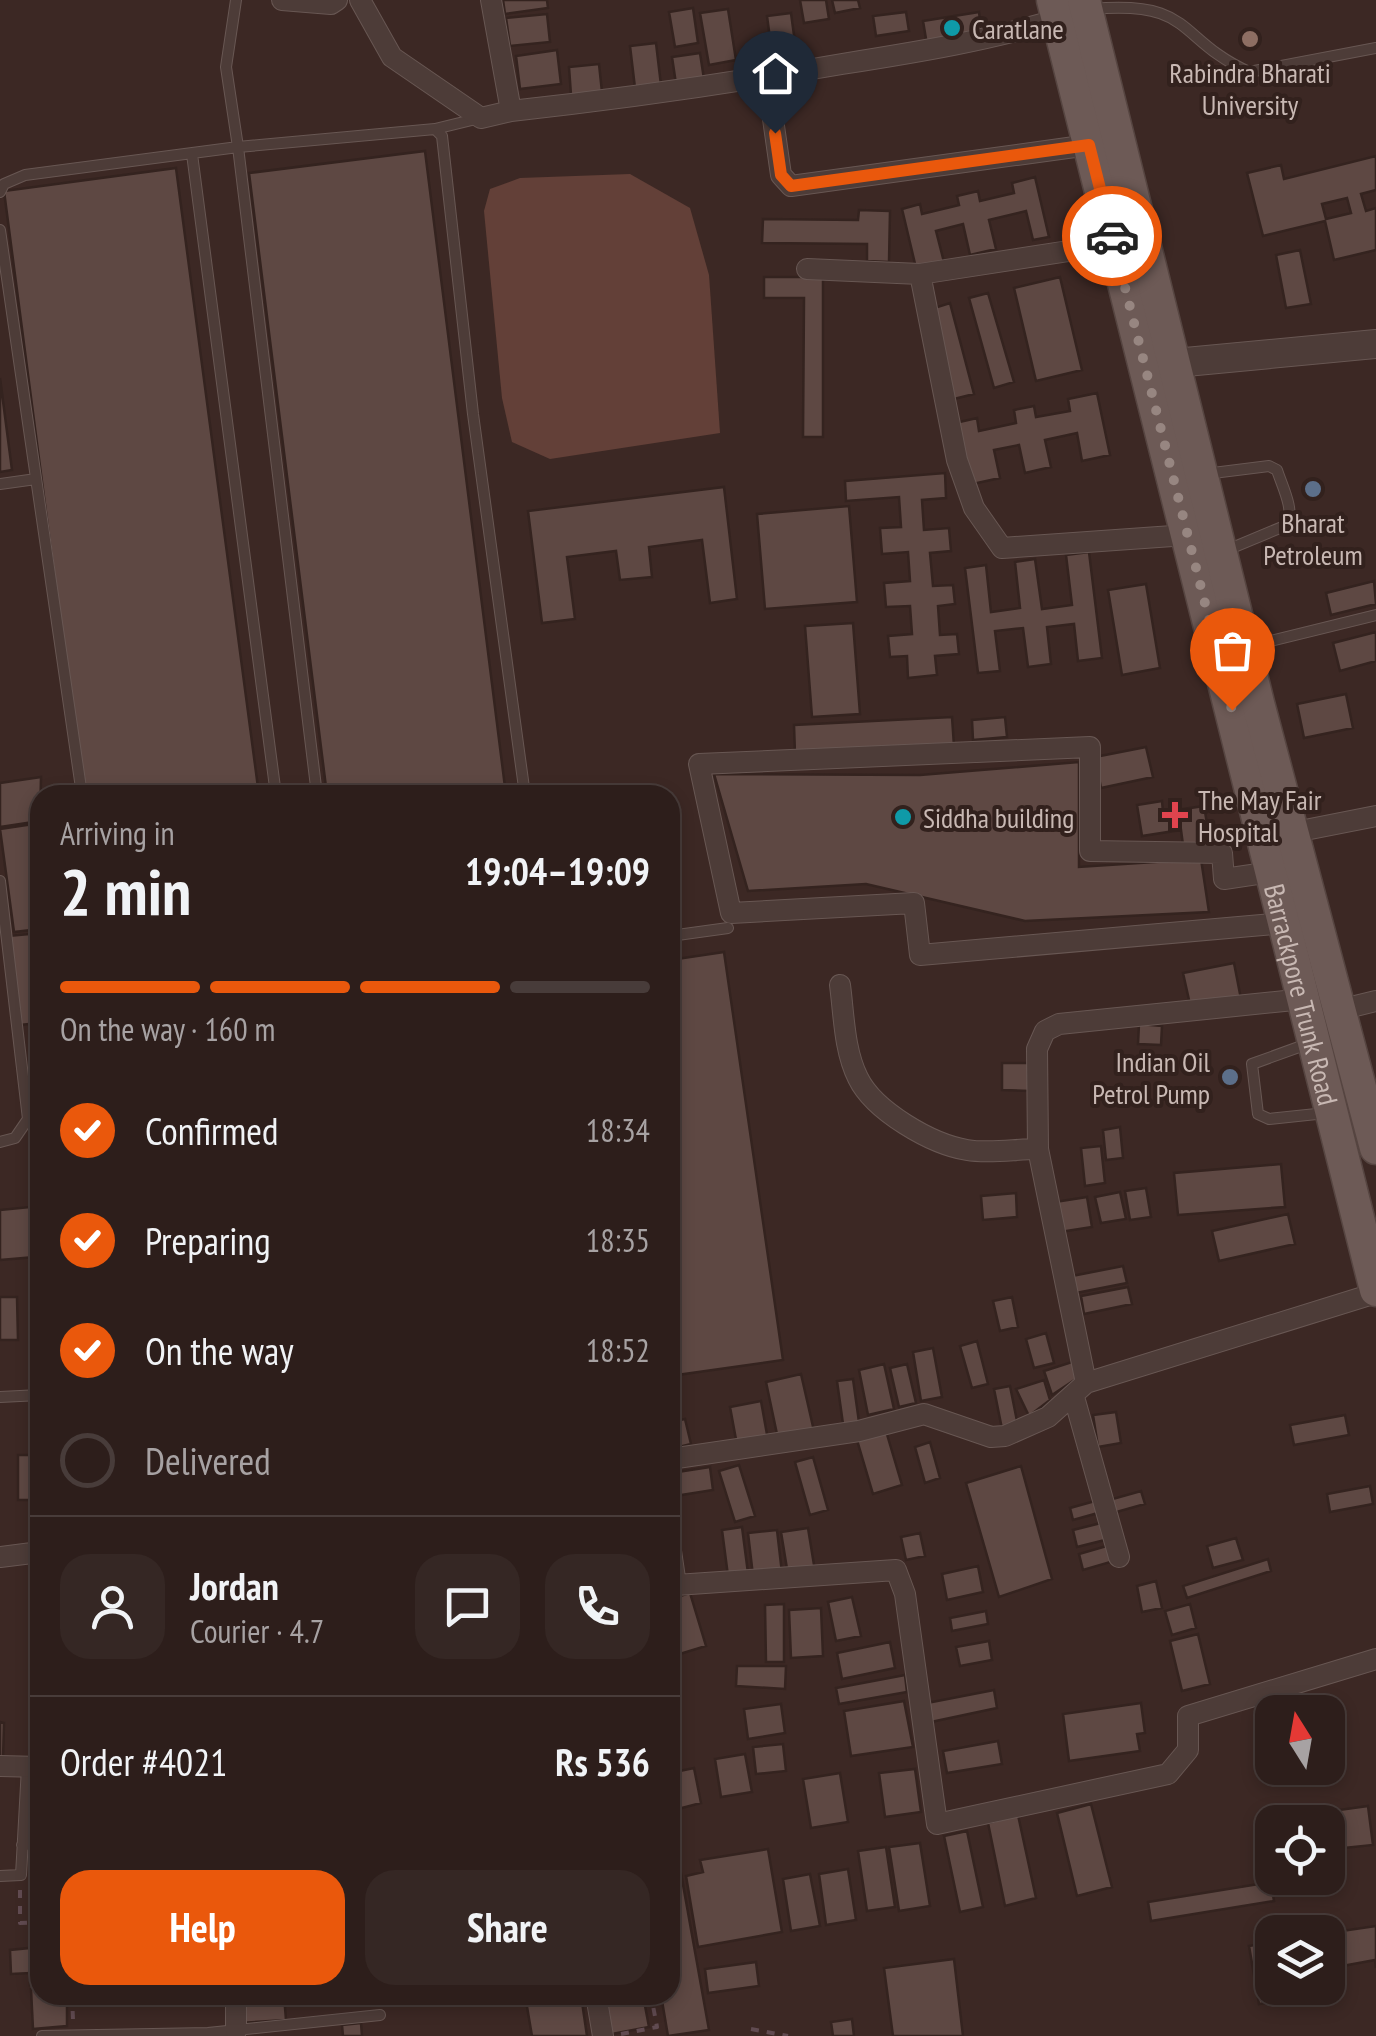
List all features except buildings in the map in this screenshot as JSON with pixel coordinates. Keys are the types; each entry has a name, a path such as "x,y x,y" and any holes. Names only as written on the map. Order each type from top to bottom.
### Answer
{"main road":[{"name":"Barrackpore Trunk Road","path":"1070,7 1089,145 1114,244 1188,474 1221,553 1374,1134"},
{"name":"Barrackpore Trunk Road","path":"1070,7 1174,363 1188,474 1187,535 1376,1291"}],"street":[{"path":"282,0 330,4 336,0"},
{"path":"360,0 392,57 481,118 645,96 1002,37 1070,7"},
{"path":"491,0 511,112"},
{"path":"770,98 781,175 791,186 1089,145"},
{"path":"807,269 920,274 1114,244"},
{"path":"920,274 957,460 974,508 1002,548 1187,535"},
{"path":"1174,363 1376,344"},
{"path":"1285,923 920,956 914,903 730,913 698,764 1090,747 1090,851 1222,852 1224,879 1271,865 1295,832 1376,816"},
{"path":"840,985 849,1053 858,1080 887,1109 946,1145 970,1151 1038,1149"},
{"path":"1119,1557 1080,1390 1038,1149 1037,1050 1045,1031 1059,1024 1304,999"},
{"path":"1339,1010 1376,1001"},
{"path":"680,1457 859,1430 924,1414 991,1437 1005,1436 1048,1417 1080,1390 1376,1291"},
{"path":"0,1557 30,1553"},
{"path":"680,1585 896,1570 905,1594 937,1824 1168,1774 1188,1750 1188,1716 1376,1659"},
{"path":"0,1766 30,1767"},
{"path":"236,2005 236,2031"},
{"path":"598,2005 603,2036"}],"lane":[{"path":"236,0 226,67 317,785"},
{"path":"1070,7 1153,4 1178,17 1249,72 1376,48"},
{"path":"0,192 4,184 25,175 238,147 435,129 481,118"},
{"path":"435,129 442,136 473,414 524,785"},
{"path":"192,154 275,785"},
{"path":"0,230 81,785"},
{"path":"0,320 13,318"},
{"path":"1188,474 1274,468 1291,516 1284,528 1221,553"},
{"path":"0,484 36,479"},
{"path":"1244,648 1376,615"},
{"path":"0,881 28,1119 15,1138 0,1142"},
{"path":"680,935 728,928"},
{"path":"1314,1041 1252,1064 1258,1114 1269,1119 1332,1113"},
{"path":"0,1397 30,1396"},
{"path":"0,1876 20,1875 30,1788"},
{"path":"22,1844 30,1844"},
{"path":"42,2036 286,2031 380,2015"}],"path":[{"path":"20,1875 20,1923 30,1922"},
{"path":"73,2005 74,2034"},
{"path":"612,2036 658,2027 654,2005"},
{"path":"750,2029 788,2036"}],"shaded area":[{"path":"630,174 690,208 709,275 720,433 550,459 512,442 502,398 484,211 490,189 520,178"}],"way so far":[{"path":"1112,236 1232,710"}],"place":[{"name":"Caratlane","path":"952,28"},
{"name":"Rabindra Bharati University","path":"1250,39"},
{"name":"Bharat Petroleum","path":"1313,489"},
{"name":"The May Fair Hospital","path":"1175,815"},
{"name":"Siddha building","path":"903,817"},
{"name":"Indian Oil Petrol Pump","path":"1230,1077"}],"route":[{"path":"775,133 781,175 791,186 1089,145 1112,236"}]}
